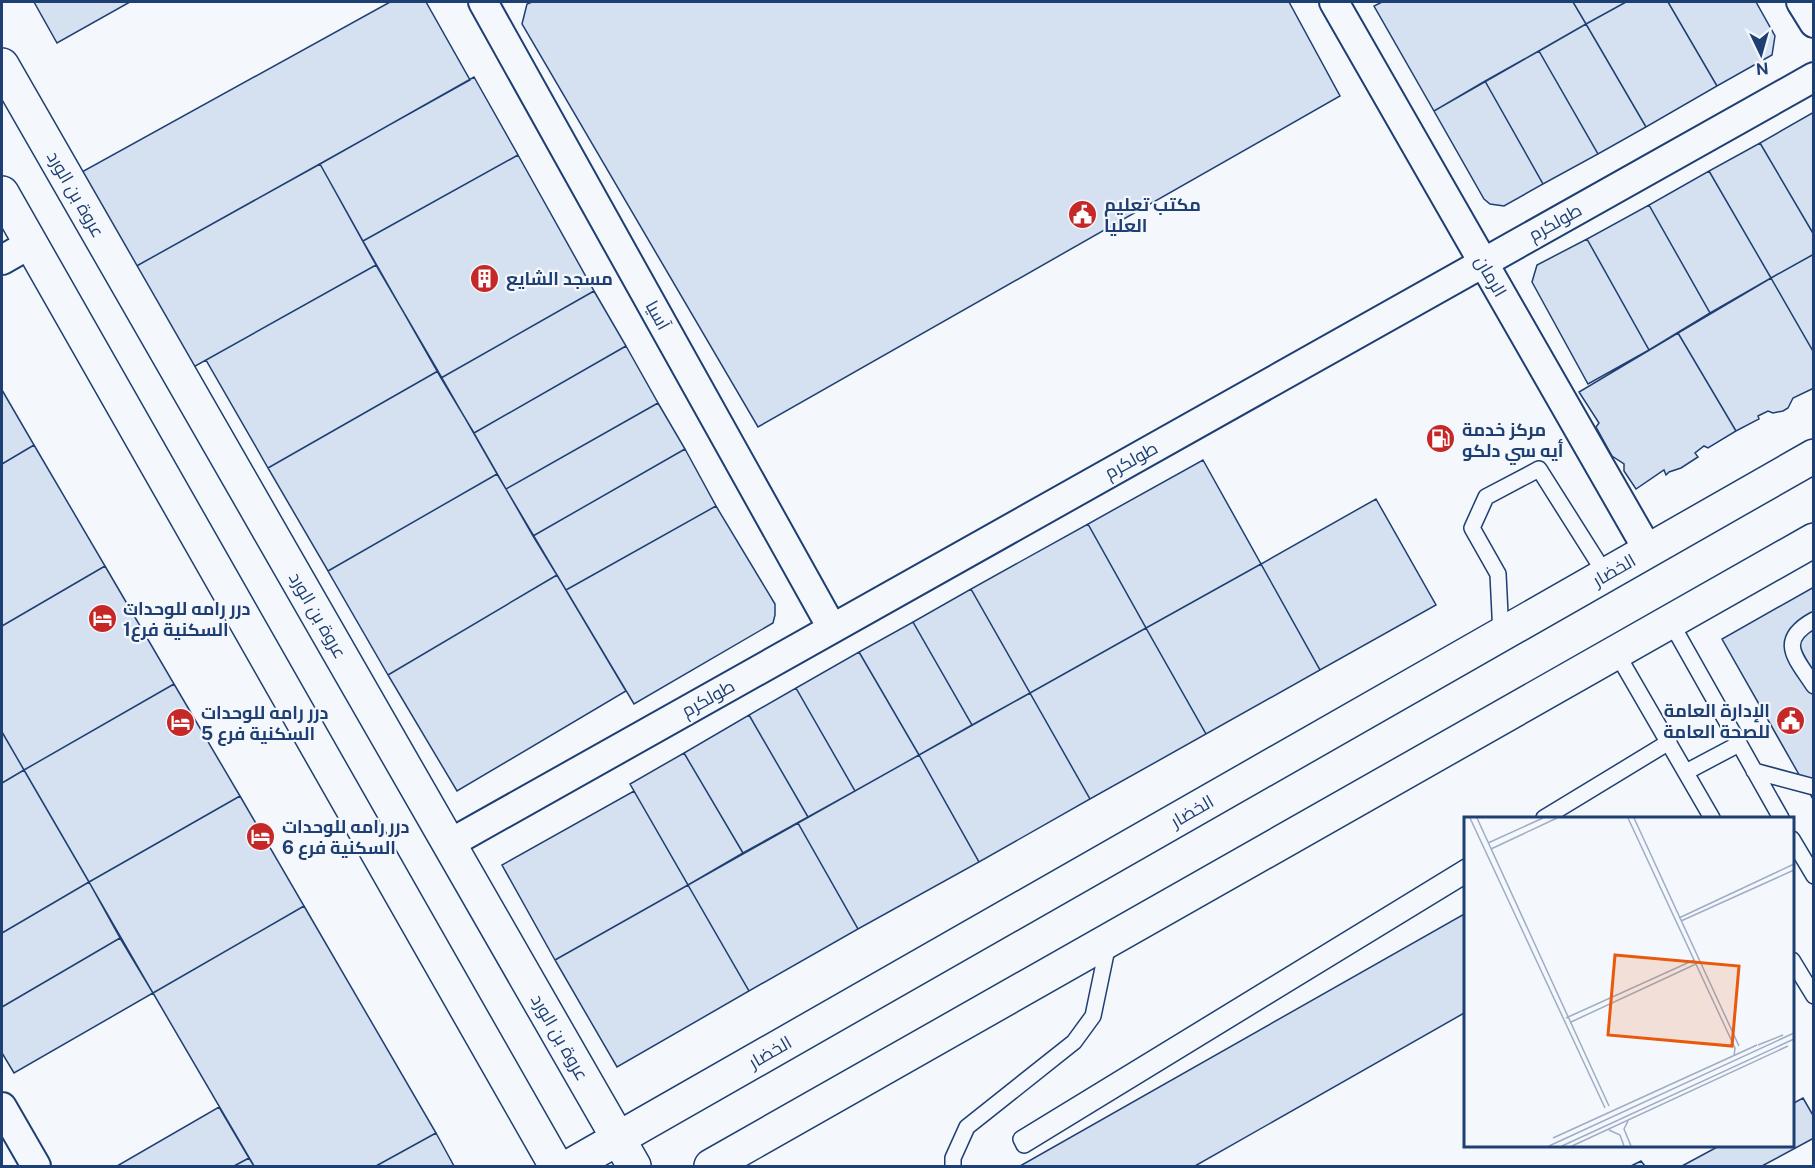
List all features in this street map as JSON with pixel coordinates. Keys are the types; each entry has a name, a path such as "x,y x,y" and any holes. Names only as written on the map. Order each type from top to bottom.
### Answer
{"street":[{"name":"آسيا","path":"483,2 832,628"},
{"name":"الرمان","path":"1334,2 1648,550"},
{"path":"1801,2 1814,23"},
{"name":"عروة بن الورد","path":"2,64 634,1167"},
{"name":"طولكرم","path":"449,844 1814,76"},
{"path":"2,193 556,1167"},
{"path":"2,260 30,244"},
{"name":"الخضار","path":"570,1167 1814,456"},
{"path":"711,1167 1814,540"},
{"path":"2,1107 36,1167"}],"lane":[{"path":"1501,634 1498,574 1472,528 1486,497 1539,469 1606,574"},
{"path":"1814,620 1799,628 1792,640 1793,653 1814,686"},
{"path":"1670,621 1780,817"},
{"path":"1616,652 1711,817"},
{"path":"1686,772 1739,744"},
{"path":"1547,817 1671,745"},
{"path":"1561,817 1671,745"},
{"path":"1754,771 1814,787"},
{"path":"1794,842 1814,876"},
{"path":"1464,868 1021,1139 1024,1144 1464,876"},
{"path":"953,1167 953,1158 967,1126 1074,1042 1093,1016 1108,941"},
{"path":"1794,963 1814,996"}],"building":[{"path":"34,2 130,2 57,43"},
{"path":"390,2 426,2 470,80 133,268 80,173"},
{"path":"532,2 1289,2 1340,96 758,427 522,24 527,4"},
{"path":"1382,2 1573,2 1586,24 1434,111 1374,6"},
{"path":"1573,2 1626,2 1586,24"},
{"path":"1626,2 1668,2 1717,86 1646,127 1586,24"},
{"path":"1668,2 1756,2 1775,36 1772,55 1717,86"},
{"path":"1586,24 1646,127 1598,154 1539,51"},
{"path":"1539,51 1598,154 1543,184 1485,81"},
{"path":"474,77 518,155 363,241 320,164"},
{"path":"1485,81 1543,184 1504,206 1490,204 1484,199 1434,111"},
{"path":"1814,112 1814,235 1760,143"},
{"path":"1760,143 1814,235 1814,254 1771,278 1709,171"},
{"name":"مسجد الشايع","path":"518,155 594,291 441,378 363,241"},
{"path":"320,164 376,265 190,369 133,268"},
{"path":"1709,171 1771,278 1710,313 1649,205"},
{"path":"1649,205 1710,313 1649,350 1587,239"},
{"path":"1587,239 1649,350 1588,384 1532,282 1537,265"},
{"path":"1814,254 1814,353 1771,278"},
{"path":"376,265 438,371 268,468 206,360"},
{"path":"1771,278 1814,353 1814,388 1793,398 1788,408 1783,411 1773,413 1768,411 1758,416 1759,419 1736,431 1678,333"},
{"path":"594,291 626,346 474,433 441,378"},
{"path":"1678,333 1736,431 1708,448 1704,446 1695,453 1698,457 1681,468 1666,475 1664,470 1636,489 1624,471 1624,464 1612,456 1596,427 1599,423 1579,392"},
{"path":"626,346 658,403 506,489 474,433"},
{"path":"438,371 497,474 328,571 268,468"},
{"path":"2,390 34,445 2,464"},
{"path":"658,403 685,449 533,536 506,489"},
{"path":"34,445 105,566 2,626 2,464"},
{"path":"685,449 716,506 566,590 533,536"},
{"path":"1203,460 1261,564 1146,628 1088,524"},
{"path":"497,474 557,575 388,675 328,571"},
{"path":"1376,499 1436,605 1320,670 1261,564"},
{"path":"716,506 775,604 773,623 634,704 566,590"},
{"path":"1088,524 1146,628 1030,693 971,589"},
{"path":"1261,564 1320,670 1206,734 1146,628"},
{"path":"105,566 174,684 24,770 2,732 2,626"},
{"path":"557,575 626,691 457,791 388,675"},
{"name":"الإدارة العامة للصحة العامة","path":"1814,587 1814,801 1722,639"},
{"path":"971,589 1030,693 972,725 913,622"},
{"path":"913,622 972,725 919,755 859,652"},
{"path":"1146,628 1206,734 1090,799 1030,693"},
{"path":"859,652 919,755 855,791 796,688"},
{"path":"174,684 240,796 89,882 24,770"},
{"path":"796,688 855,791 808,817 749,715"},
{"path":"1030,693 1090,799 979,862 919,755"},
{"path":"749,715 808,817 743,853 684,753"},
{"path":"2,732 24,770 2,783"},
{"path":"684,753 743,853 688,885 630,784"},
{"path":"919,755 979,862 858,929 798,823"},
{"path":"24,770 89,882 2,933 2,783"},
{"path":"634,791 688,885 555,960 502,865"},
{"path":"240,796 304,906 153,993 89,882"},
{"path":"798,823 858,929 749,991 688,885"},
{"path":"89,882 120,938 2,1007 2,933"},
{"path":"688,885 749,991 617,1067 555,960"},
{"path":"304,906 436,1133 376,1166 254,1166 153,993"},
{"path":"1464,914 1464,1013 1195,1166 1020,1166"},
{"path":"120,938 153,993 14,1073 2,1053 2,1007"},
{"path":"1803,1098 1814,1117 1814,1138 1762,1166 1682,1166 1717,1147 1794,1147 1794,1103"},
{"path":"219,1107 249,1158 234,1166 117,1166"},
{"path":"436,1133 454,1166 376,1166"},
{"path":"249,1158 254,1166 234,1166"},
{"path":"1641,1161 1645,1166 1631,1166"}],"place":[{"name":"مكتب تعليم العليا","path":"1083,214"},
{"name":"مسجد الشايع","path":"485,278"},
{"name":"مركز خدمة أيه سي دلكو","path":"1441,439"},
{"name":"درر رامه للوحدات السكنية فرع1","path":"102,618"},
{"name":"الإدارة العامة للصحة العامة","path":"1791,720"},
{"name":"درر رامه للوحدات السكنية فرع 5","path":"180,722"},
{"name":"درر رامه للوحدات السكنية فرع 6","path":"261,836"}]}
